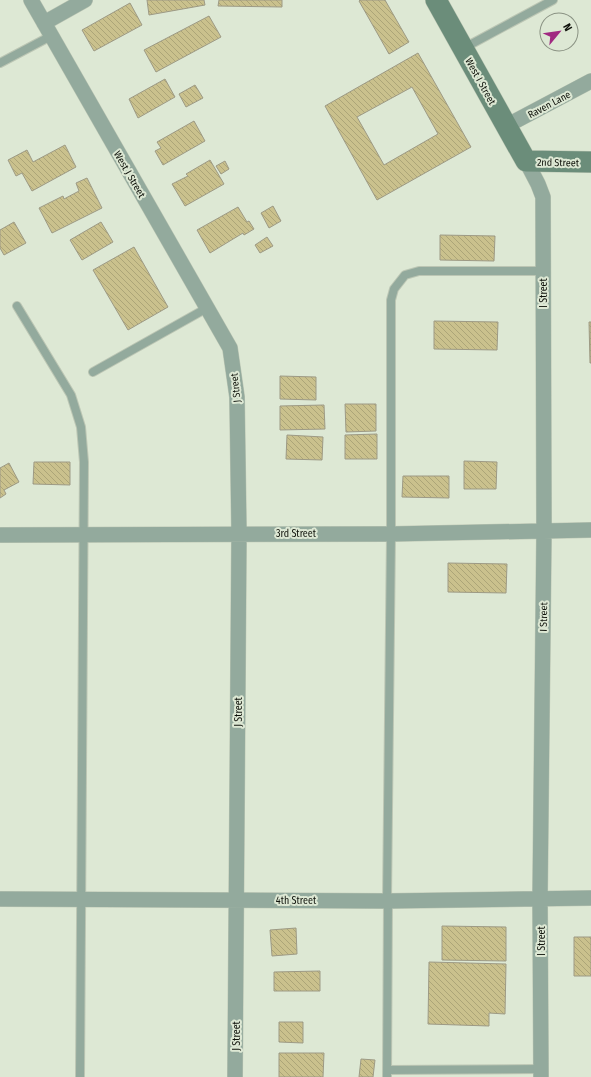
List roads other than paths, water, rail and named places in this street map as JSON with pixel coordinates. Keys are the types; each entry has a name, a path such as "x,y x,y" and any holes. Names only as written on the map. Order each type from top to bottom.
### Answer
{"street":[{"name":"West J Street","path":"31,0 230,348"},
{"path":"48,30 85,0"},
{"name":"West I Street","path":"436,0 526,161"},
{"name":"Raven Lane","path":"506,126 591,81"},
{"name":"2nd Street","path":"526,161 591,162"},
{"name":"I Street","path":"526,161 543,197 542,271 544,531 540,898 541,1073"},
{"name":"J Street","path":"230,348 237,397 239,533 235,1077"},
{"name":"3rd Street","path":"0,535 239,533 391,534 591,530"},
{"name":"4th Street","path":"0,899 387,900 591,898"}],"lane":[{"path":"463,48 553,0"},
{"path":"0,63 48,30"},
{"path":"541,1073 387,1074 387,900 391,534 391,300 394,289 405,275 419,271 542,271"},
{"path":"17,306 71,395 81,427 84,462 80,1077"},
{"path":"93,372 207,308"}]}
